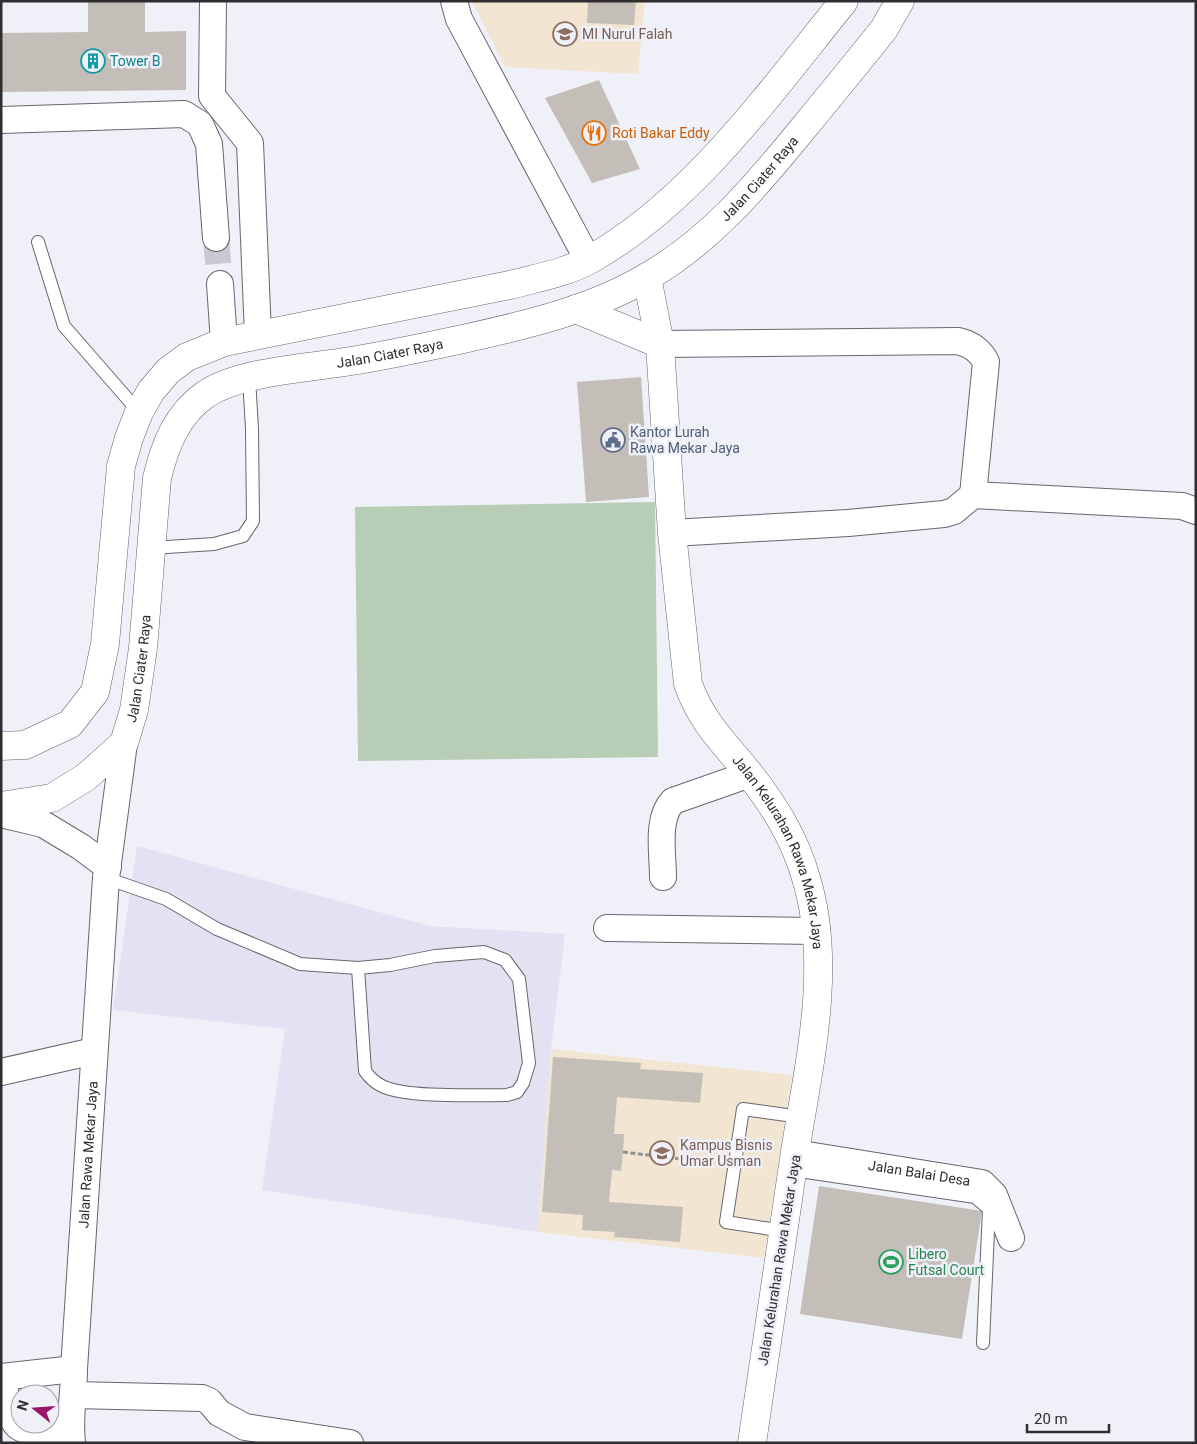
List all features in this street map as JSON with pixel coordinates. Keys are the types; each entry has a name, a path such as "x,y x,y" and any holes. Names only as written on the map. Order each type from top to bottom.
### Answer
{"main road":[{"path":"1,746 26,744 70,724 94,692 105,644 121,466 139,412 151,391 168,371 186,357 224,342 510,285 548,275 588,260 644,224 681,191 761,103 844,1"},
{"name":"Jalan Ciater Raya","path":"124,743 134,710 138,682 157,478 172,432 187,410 205,395 225,384 248,378 405,351 530,325 576,309 647,277 709,233 754,188 884,29 900,1"},
{"name":"Jalan Kelurahan Rawa Mekar Jaya","path":"647,277 660,344 672,534 688,684 696,705 708,726 750,774 774,808 795,844 807,879 817,931 816,1018 752,1443"},
{"path":"576,309 660,344"},
{"path":"1,806 52,798 86,777 124,743"}],"street":[{"path":"213,1 212,96 250,144 258,335"},
{"path":"454,1 460,19 588,260"},
{"path":"1,120 184,114 200,124 210,144 216,238"},
{"path":"220,284 224,342"},
{"path":"660,344 948,341 966,343 982,354 986,362 973,495"},
{"path":"672,534 848,524 944,514 954,511 973,495 1182,506 1196,511"},
{"name":"Jalan Rawa Mekar Jaya","path":"71,1435 94,1051 107,873 124,743"},
{"path":"664,877 663,818 667,806 673,801 750,774"},
{"path":"1,814 43,824 81,847 107,873"},
{"path":"606,928 817,931"},
{"path":"1,1072 94,1051"},
{"name":"Jalan Balai Desa","path":"794,1162 982,1183 994,1195 1011,1238"},
{"path":"71,1435 35,1432 22,1429 14,1423 10,1417 2,1377 74,1369"},
{"path":"74,1395 202,1398 209,1401 219,1413 245,1427 350,1443"}],"lane":[{"path":"38,242 64,326 139,412"},
{"path":"151,548 214,544 243,536 253,521 252,429 248,378"},
{"path":"107,873 166,899 217,929 300,964 358,968 390,965 435,956 484,952 505,960 519,979 529,1063 523,1083 517,1092 507,1096 406,1093 383,1087 371,1080 364,1070 358,968"},
{"path":"784,1231 726,1222 743,1109 801,1117"},
{"path":"794,1162 975,1197 989,1209 984,1343"}],"path":[{"path":"622,1152 735,1166"}],"shaded area":[{"name":"MI Nurul Falah","path":"472,1 645,1 638,74 505,67"},
{"path":"137,846 430,926 565,934 551,1049 538,1232 262,1190 285,1029 113,1010"},
{"name":"Kampus Bisnis Umar Usman","path":"551,1049 792,1075 764,1258 538,1232"}],"green space":[{"path":"655,502 658,757 358,761 355,507"}],"building":[{"name":"Tower B","path":"88,1 145,1 145,32 186,31 186,90 1,92 1,33 88,32"},
{"path":"588,1 636,1 634,25 587,23"},
{"name":"Roti Bakar Eddy","path":"599,80 640,169 592,183 545,98"},
{"name":"Kantor Lurah Rawa Mekar Jaya","path":"641,377 649,497 586,502 577,382"},
{"path":"553,1057 641,1063 640,1069 703,1073 700,1103 617,1097 614,1134 624,1134 623,1152 621,1171 612,1170 609,1202 683,1207 680,1242 614,1237 615,1232 582,1230 583,1215 542,1212"},
{"name":"Libero Futsal Court","path":"819,1186 982,1211 962,1339 800,1314"}],"tunnel":[{"path":"216,238 220,284"}],"place":[{"name":"MI Nurul Falah","path":"565,34"},
{"name":"Tower B","path":"93,61"},
{"name":"Roti Bakar Eddy","path":"594,133"},
{"name":"Kantor Lurah Rawa Mekar Jaya","path":"613,440"},
{"name":"Kampus Bisnis Umar Usman","path":"662,1153"},
{"name":"Libero Futsal Court","path":"891,1262"}]}
